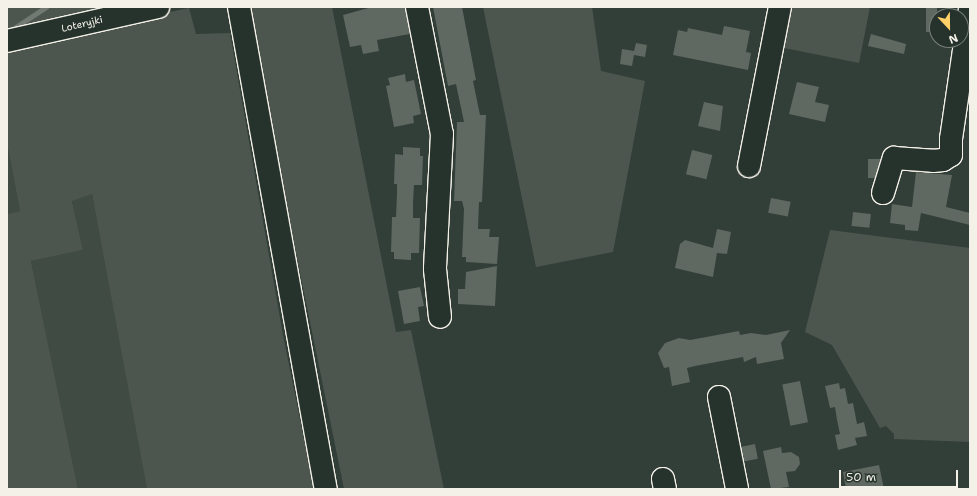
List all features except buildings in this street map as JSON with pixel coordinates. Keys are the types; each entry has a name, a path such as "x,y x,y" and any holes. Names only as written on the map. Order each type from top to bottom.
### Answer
{"street":[{"name":"Loteryjki","path":"7,41 158,7"},
{"path":"239,7 326,489"},
{"path":"417,7 442,134 435,269 440,317"},
{"path":"749,166 780,7"},
{"path":"884,193 894,158 933,161 943,160 951,156 951,139 970,8"},
{"path":"719,397 737,489"}],"shaded area":[{"path":"7,7 119,7 7,31"},
{"path":"253,7 332,7 396,332 411,330 444,489 344,489 248,17"},
{"path":"483,7 592,7 601,71 645,81 613,252 536,267"},
{"path":"786,7 870,7 859,63 779,47"},
{"path":"189,8 196,34 230,33 283,335 314,489 147,489 92,194 72,201 83,250 31,261 78,489 7,489 7,214 20,211 7,143 7,46"},
{"path":"7,143 20,211 7,214"},
{"path":"92,194 147,489 78,489 31,261 83,250 72,200"},
{"path":"830,230 970,248 970,442 894,439 894,434 886,426 880,428 832,345 805,332"}],"waterway":[{"path":"11,30 46,7"}]}
